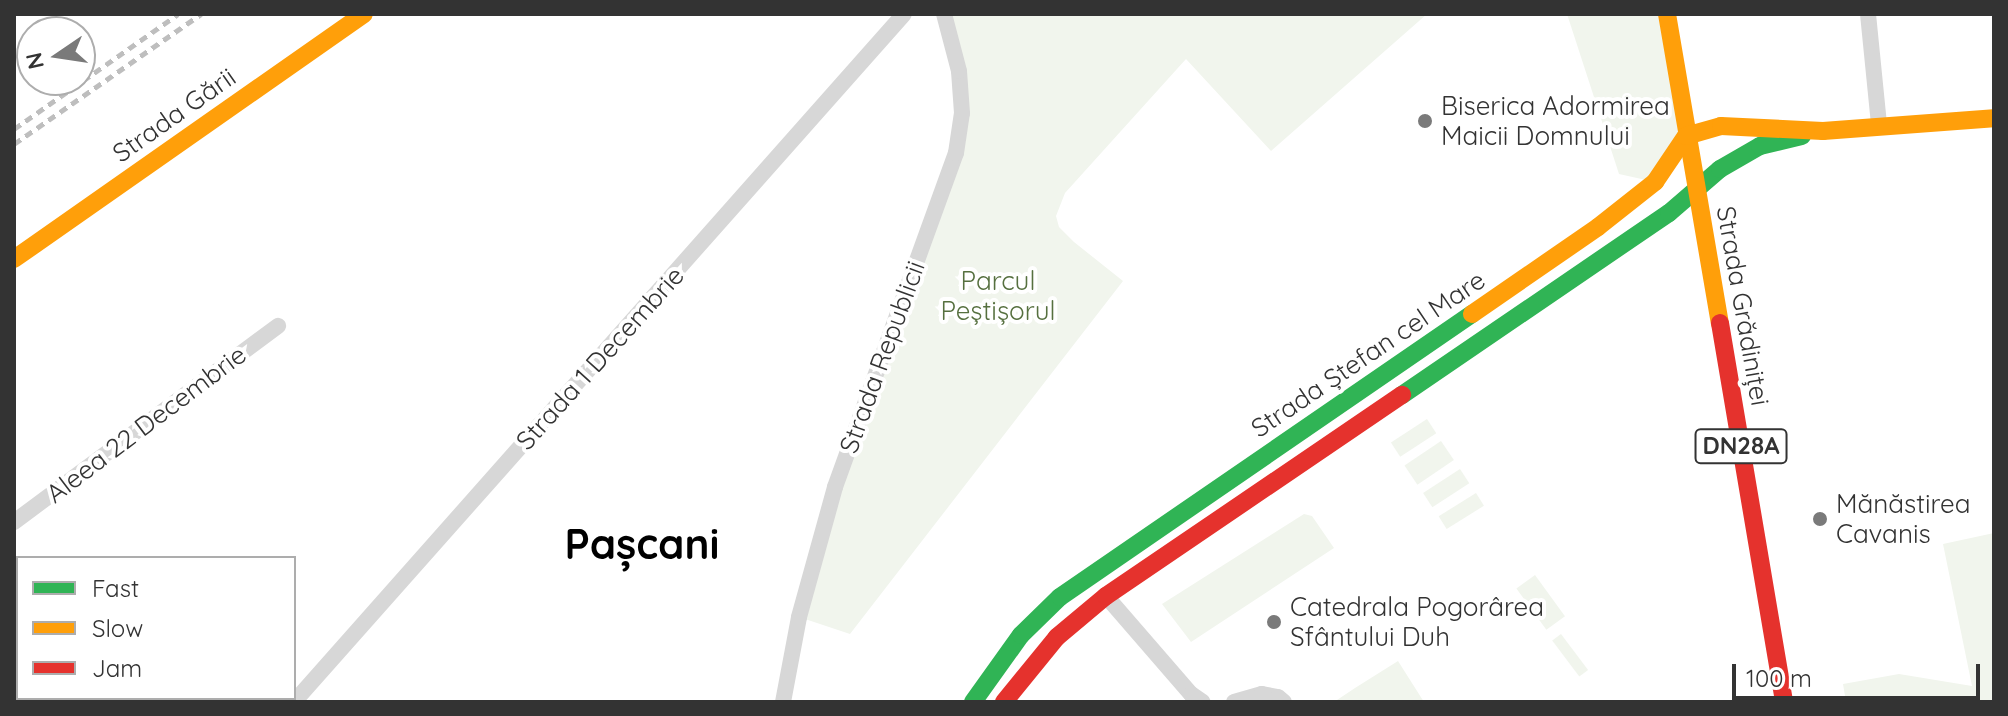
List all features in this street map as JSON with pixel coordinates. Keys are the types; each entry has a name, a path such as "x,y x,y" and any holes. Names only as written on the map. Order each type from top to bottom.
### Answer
{"main road":[{"name":"Strada Gării","path":"14,259 364,14"},
{"name":"Strada Grădiniței","path":"1667,14 1784,702"},
{"name":"Strada Ștefan cel Mare","path":"1004,702 1057,637 1106,596 1669,213 1720,169 1751,150 1823,131 1994,118"},
{"name":"Strada Ștefan cel Mare","path":"973,702 1021,635 1060,597 1598,227 1655,182 1686,136 1721,126 1823,131"},
{"path":"1221,487 1237,508"}],"street":[{"name":"Strada 1 Decembrie","path":"296,700 904,14"},
{"name":"Strada Republicii","path":"783,702 799,617 835,487 956,153 962,113 959,71 944,14"},
{"path":"1868,14 1879,125"},
{"name":"Aleea 22 Decembrie","path":"14,522 278,326"},
{"path":"1106,596 1191,694 1203,702"},
{"path":"1234,702 1262,694 1281,699"}],"green space":[{"name":"Parcul Peștișorul","path":"944,14 1427,14 1271,151 1186,59 1065,193 1056,216 1059,227 1074,242 1123,281 850,634 799,617 962,113"},
{"path":"1567,14 1667,14 1686,136 1655,182 1619,174"},
{"path":"1427,419 1436,433 1400,457 1391,442"},
{"path":"1441,441 1454,460 1417,485 1405,466"},
{"path":"1460,469 1469,483 1432,507 1423,493"},
{"path":"1476,493 1484,506 1447,529 1439,516"},
{"path":"1304,514 1312,516 1334,548 1191,642 1162,604"},
{"path":"1994,533 1994,702 1846,702 1843,684 1899,674 1972,686 1943,544"},
{"path":"1535,575 1565,616 1546,630 1516,589"},
{"path":"1561,634 1588,670 1579,677 1552,641"},
{"path":"1398,661 1424,702 1334,702 1355,688"}],"railway":[{"path":"14,129 178,14"},
{"path":"14,144 201,14"}],"traffic: fast":[{"path":"1402,395 1669,213 1720,169 1760,146 1802,136"},
{"path":"973,702 1021,635 1060,597 1472,314"}],"traffic: slow":[{"path":"14,259 364,14"},
{"path":"1667,14 1720,323"},
{"path":"1472,314 1598,227 1655,182 1686,136 1721,126 1823,131 1994,118"}],"traffic: jam":[{"path":"1720,323 1784,702"},
{"path":"1004,702 1057,637 1106,596 1402,395"}],"place":[{"name":"Biserica Adormirea Maicii Domnului","path":"1425,121"},
{"name":"Mănăstirea Cavanis","path":"1820,519"},
{"name":"Catedrala Pogorârea Sfântului Duh","path":"1274,622"}],"district":[{"name":"Pașcani","path":"642,544"}]}
